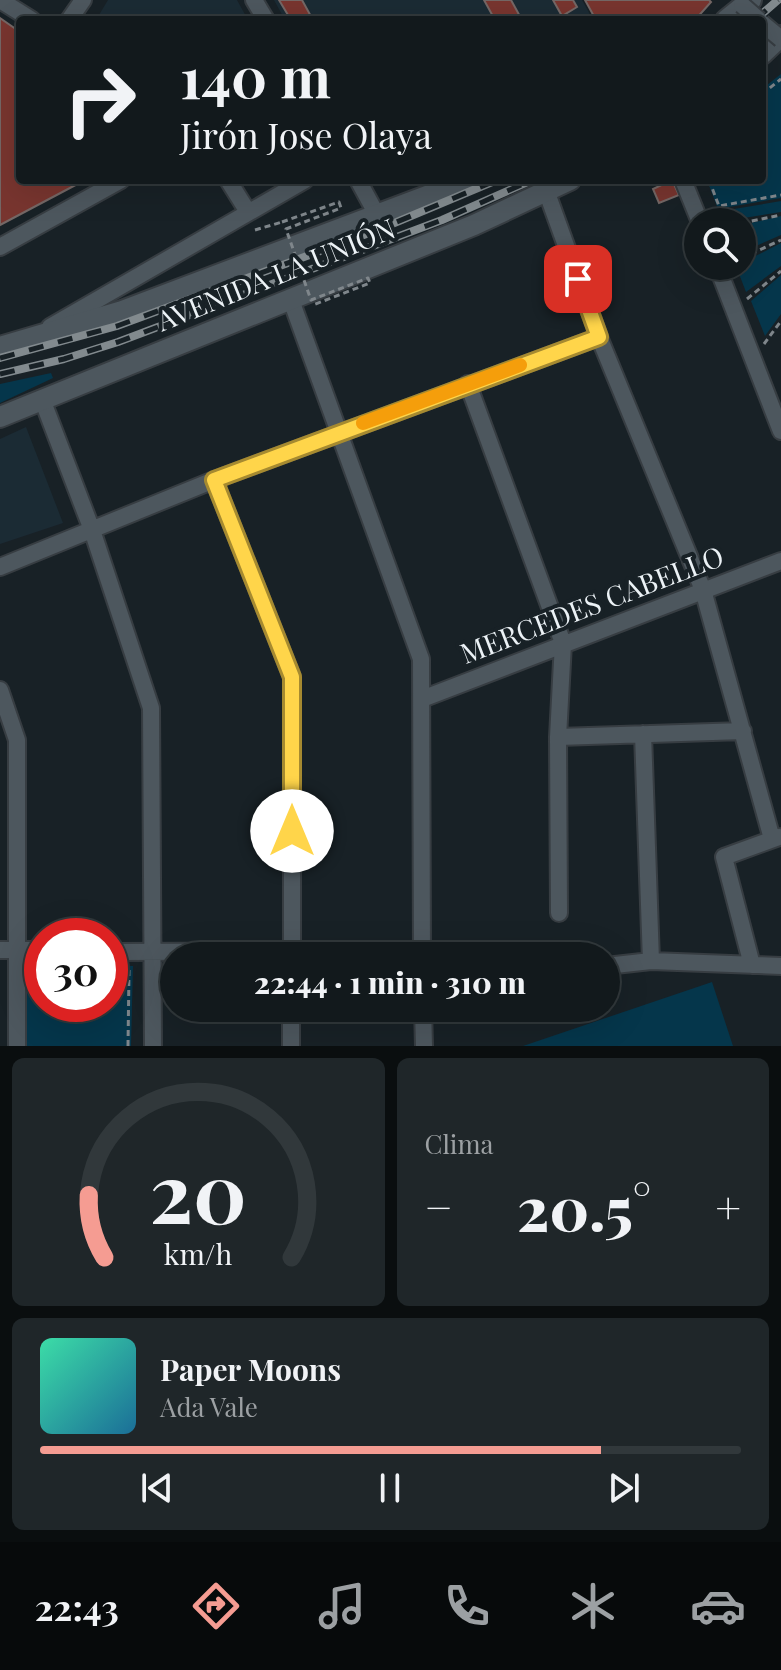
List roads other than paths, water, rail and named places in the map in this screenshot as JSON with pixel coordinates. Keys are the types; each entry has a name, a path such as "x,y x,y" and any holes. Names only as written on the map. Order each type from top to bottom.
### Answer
{"street":[{"path":"0,0 26,16"},
{"path":"0,247 114,184"},
{"path":"231,184 252,210"},
{"path":"32,338 298,184"},
{"path":"360,184 377,215"},
{"name":"AVENIDA LA UNIÓN","path":"0,347 122,311 458,184"},
{"name":"AVENIDA LA UNIÓN","path":"0,417 291,300 563,184"},
{"path":"685,184 694,208"},
{"path":"547,193 599,337 703,590 776,838 728,852 723,863 752,965"},
{"path":"722,280 781,431"},
{"path":"291,300 421,659 422,942"},
{"path":"0,567 214,480 599,337"},
{"path":"468,384 563,643 558,737 559,913"},
{"path":"42,399 92,530 151,708 153,1046"},
{"path":"214,480 292,677 292,942"},
{"name":"MERCEDES CABELLO","path":"422,699 781,561"},
{"path":"0,690 17,740 17,1046"},
{"path":"558,737 743,731"},
{"path":"643,734 651,961"},
{"path":"0,950 24,950"},
{"path":"128,952 160,953"},
{"path":"620,964 651,961 781,966"},
{"path":"291,1022 291,1046"},
{"path":"423,1022 424,1046"}],"railway":[{"path":"760,16 778,0"},
{"path":"0,358 117,326 380,229 487,184"},
{"path":"0,374 118,342 442,220 523,184"}]}
